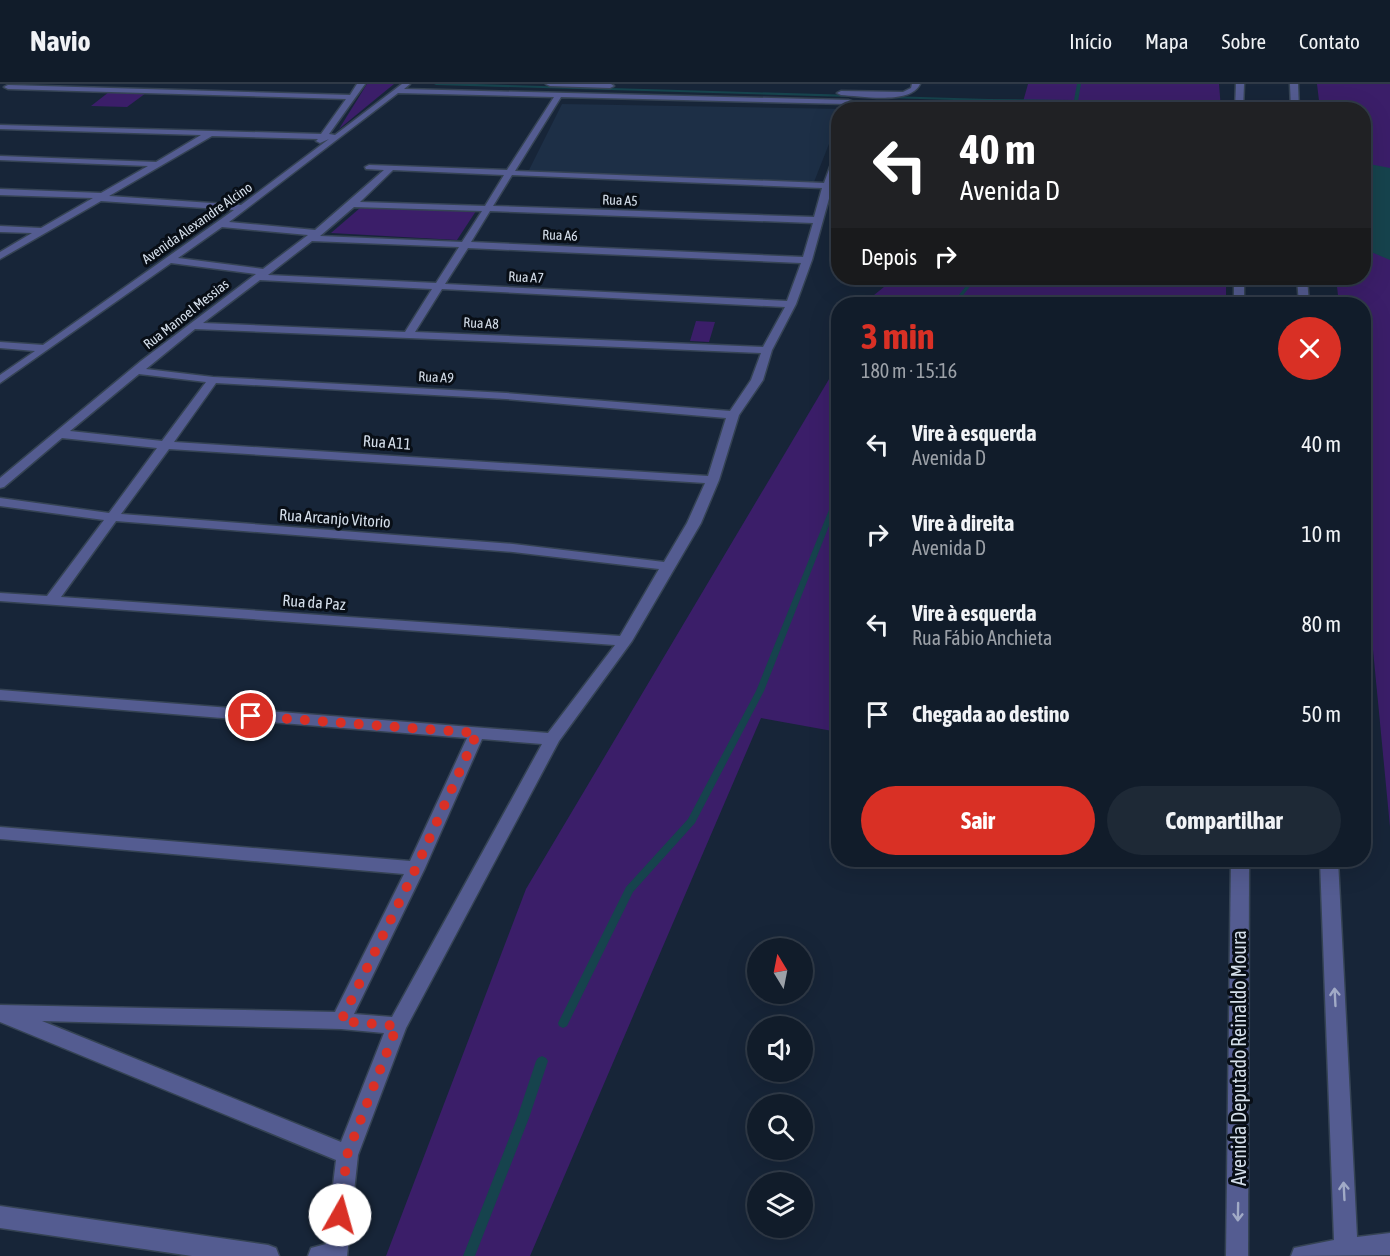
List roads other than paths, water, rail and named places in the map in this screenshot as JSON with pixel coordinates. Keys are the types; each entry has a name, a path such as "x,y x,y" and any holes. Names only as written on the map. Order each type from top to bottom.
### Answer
{"street":[{"path":"308,159 361,84"},
{"name":"Avenida Alexandre Alcino","path":"0,380 243,208 406,84"},
{"path":"550,84 620,86"},
{"path":"797,92 893,95 908,93 916,84"},
{"path":"1240,84 1240,102"},
{"path":"1294,84 1295,102"},
{"path":"0,92 10,86 351,97"},
{"path":"397,91 848,102"},
{"path":"409,334 558,96"},
{"path":"0,127 338,137"},
{"path":"0,256 209,134"},
{"path":"0,158 156,164"},
{"path":"369,167 826,186"},
{"name":"Rua Manoel Messias","path":"0,484 193,326 316,236 354,204 391,168"},
{"path":"330,1256 347,1155 397,1026 552,739 625,641 694,523 713,480 733,416 757,380 767,350 791,304 807,260 816,220 831,174"},
{"path":"0,192 243,208"},
{"name":"Rua A5","path":"354,204 816,220"},
{"name":"Rua A6","path":"221,224 316,236 807,260"},
{"path":"0,229 43,231"},
{"name":"Rua A7","path":"169,260 262,275 791,304"},
{"name":"Rua A8","path":"193,326 767,350"},
{"path":"0,345 43,348"},
{"name":"Rua A9","path":"138,371 213,380 506,396 733,416"},
{"path":"51,601 213,380"},
{"name":"Rua A11","path":"60,434 166,445 713,480"},
{"name":"Rua Arcanjo Vitorio","path":"0,502 112,518 513,548 667,566"},
{"name":"Rua da Paz","path":"0,597 625,641"},
{"path":"0,695 552,739"},
{"path":"341,1021 416,868 477,733"},
{"path":"0,833 416,868"},
{"name":"Avenida Deputado Reinaldo Moura","path":"1237,1256 1240,867"},
{"path":"1329,867 1346,1250"},
{"path":"0,1012 341,1021 397,1026"},
{"path":"0,1012 347,1155"},
{"path":"0,1217 268,1256"},
{"path":"1302,1256 1390,1244"}],"waterway":[{"path":"436,84 1076,101"},
{"path":"1076,101 1079,84"},
{"path":"959,297 969,285"},
{"path":"563,1023 629,890 692,821 760,691 831,513"},
{"path":"469,1256 523,1118 542,1061"}]}
